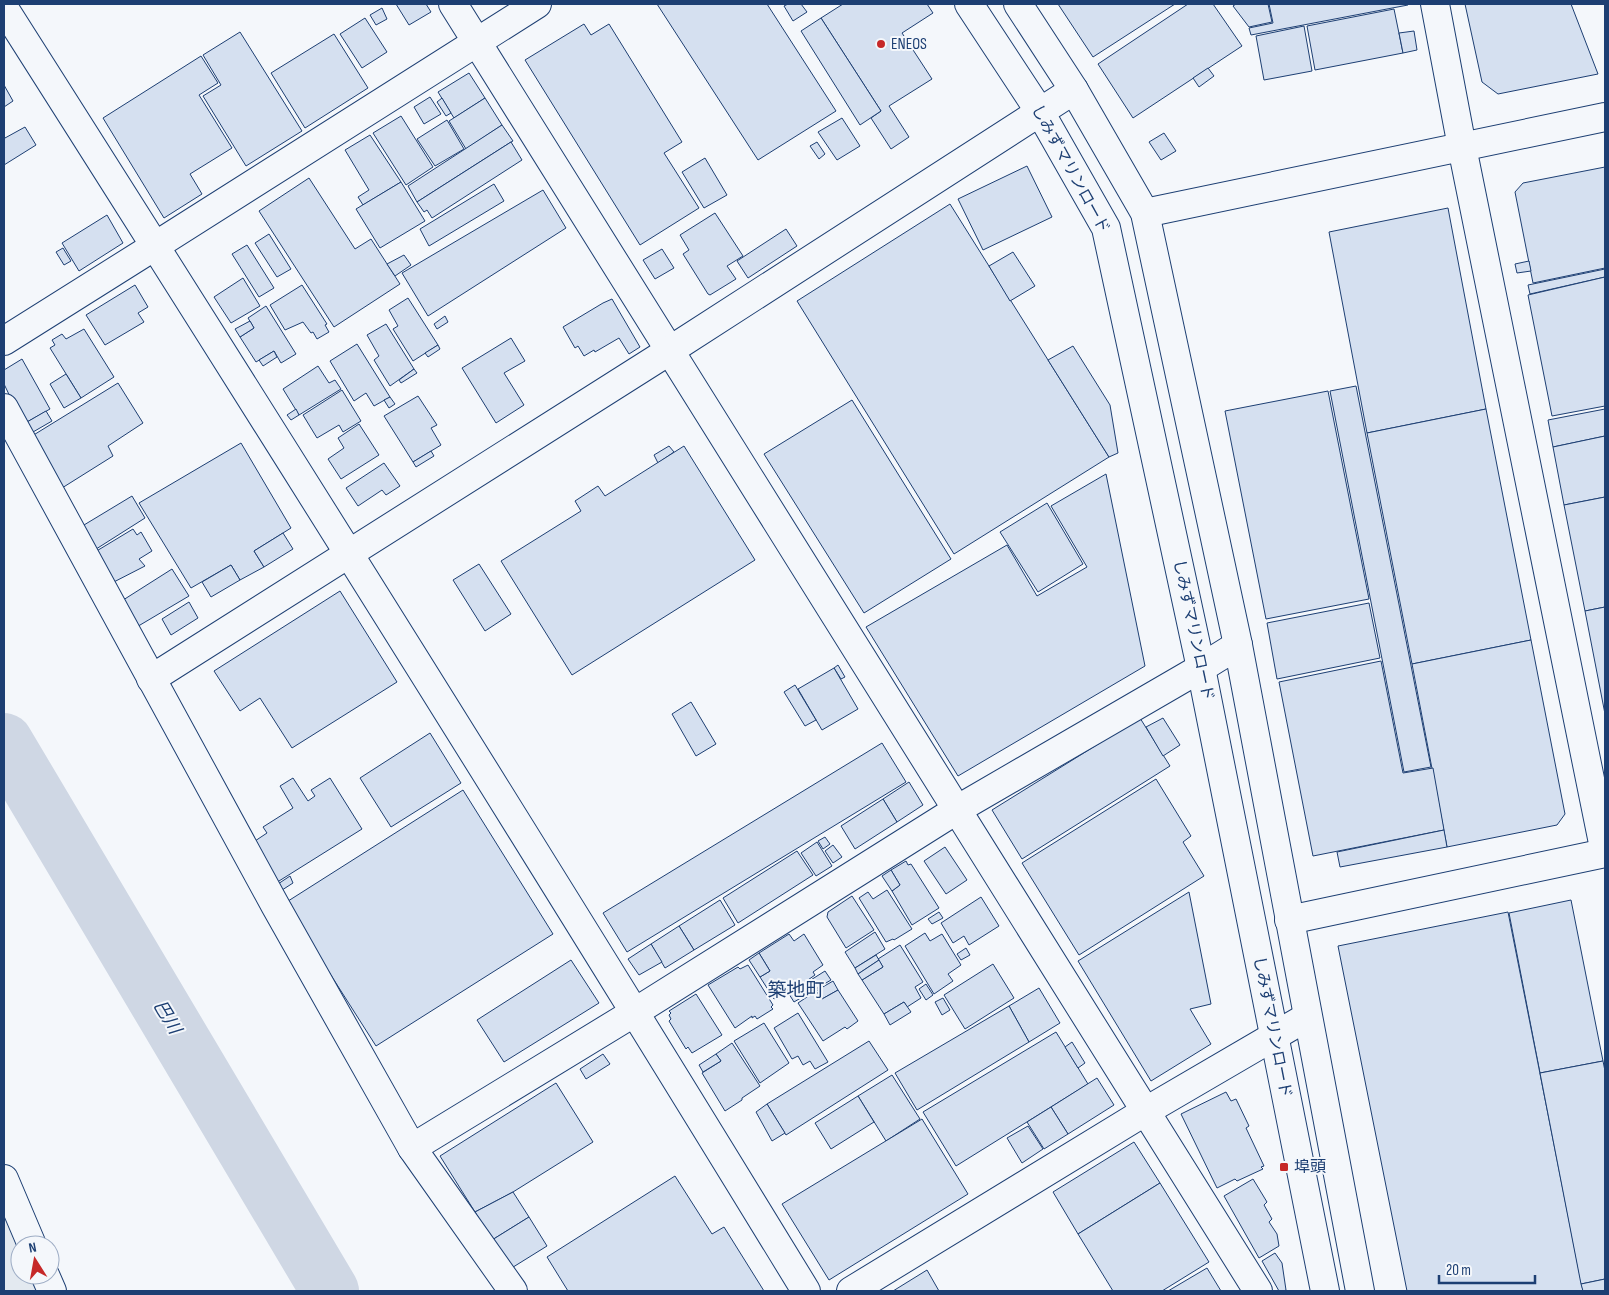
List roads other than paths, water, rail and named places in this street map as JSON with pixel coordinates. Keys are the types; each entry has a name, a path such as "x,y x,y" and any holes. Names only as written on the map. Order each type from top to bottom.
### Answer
{"main road":[{"path":"453,4 669,351 958,808 1258,1291"},
{"path":"4,341 537,4"},
{"name":"しみずマリンロード","path":"969,4 1040,112 1106,228 1201,668 1325,1291"},
{"path":"1018,4 1074,90 1145,213 1238,645 1360,1291"},
{"path":"1289,920 1605,853 1462,147 1435,4"},
{"path":"4,8 350,555 635,1012 806,1291"},
{"path":"151,679 350,555 1074,90"},
{"path":"1145,213 1605,117"},
{"path":"4,408 275,905 412,1148 513,1291"},
{"path":"412,1148 635,1012 958,808 1238,645"},
{"path":"851,1291 1146,1111 1307,1017"},
{"path":"4,1179 28,1235"}],"waterway":[{"name":"巴川","path":"4,742 330,1291"}],"place":[{"name":"ENEOS","path":"881,44"},
{"name":"埠頭","path":"1284,1167"}],"district":[{"name":"築地町","path":"796,990"}]}
